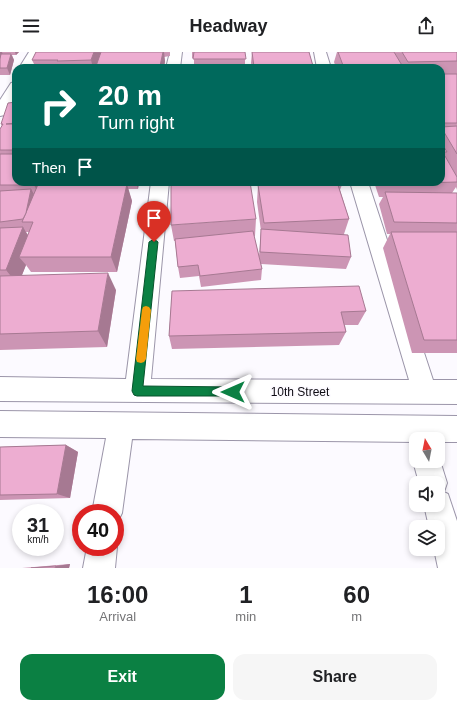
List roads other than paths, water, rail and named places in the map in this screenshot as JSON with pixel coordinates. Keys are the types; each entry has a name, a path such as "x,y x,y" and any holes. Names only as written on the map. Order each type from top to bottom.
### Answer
{"street":[{"path":"28,64 35,52"},
{"path":"174,64 176,52"},
{"path":"320,52 323,64"},
{"path":"0,112 12,83"},
{"path":"137,391 160,186"},
{"path":"360,186 425,392"},
{"name":"10th Street","path":"0,389 457,392"},
{"path":"0,424 121,425 409,434"},
{"path":"109,504 121,425"},
{"path":"435,432 457,429"},
{"path":"440,512 454,568"},
{"path":"99,568 101,556"}]}
